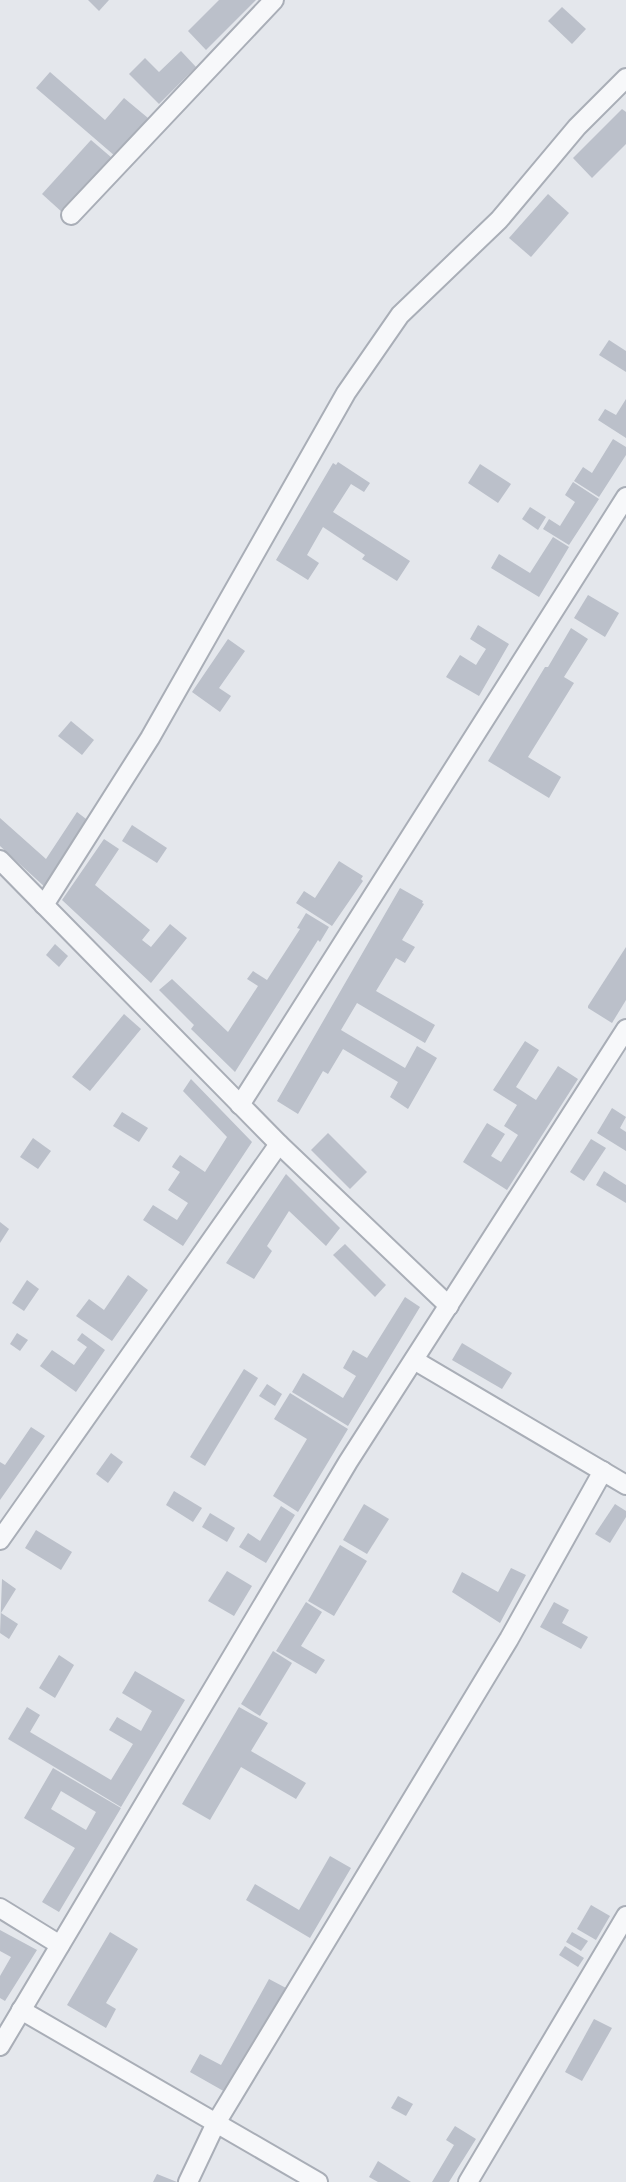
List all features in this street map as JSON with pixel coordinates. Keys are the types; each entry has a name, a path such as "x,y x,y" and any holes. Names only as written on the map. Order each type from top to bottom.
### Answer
{"street":[{"path":"71,215 274,0"},
{"path":"44,905 150,738 346,393 400,315 499,220 577,127 626,78"},
{"path":"240,1105 626,497"},
{"path":"0,860 279,1144 449,1306"},
{"path":"0,2046 348,1462 626,1029"},
{"path":"0,1540 279,1144"},
{"path":"414,1360 626,1485"},
{"path":"188,2182 216,2123 509,1639 603,1471"},
{"path":"0,1908 60,1945"},
{"path":"468,2182 626,1916"},
{"path":"21,2010 318,2182"}],"building":[{"path":"88,0 109,0 99,11"},
{"path":"219,0 256,0 206,50 188,31"},
{"path":"562,7 586,29 572,44 548,21"},
{"path":"181,51 196,67 159,104 129,74 145,58 159,72"},
{"path":"50,72 105,120 124,98 148,118 115,156 36,88"},
{"path":"622,109 626,112 626,144 592,178 573,158"},
{"path":"91,140 112,158 63,213 42,194"},
{"path":"548,194 569,213 531,257 509,238"},
{"path":"609,340 626,351 626,372 599,355"},
{"path":"626,399 626,438 598,420 605,409 616,415"},
{"path":"613,439 626,447 626,455 599,497 574,481 583,467 592,473"},
{"path":"338,462 370,483 364,492 351,484 333,512 410,561 397,581 362,559 365,555 323,527 307,555 319,563 308,580 276,560 333,463 336,465"},
{"path":"480,464 511,484 498,503 468,483"},
{"path":"573,482 599,499 569,545 543,529 549,519 560,526 575,502 565,495"},
{"path":"530,507 546,517 538,530 522,519"},
{"path":"553,537 569,547 539,597 491,568 499,554 530,573"},
{"path":"588,595 619,613 605,637 574,618"},
{"path":"478,625 509,644 479,696 446,677 460,655 476,665 486,649 470,639"},
{"path":"571,628 588,639 564,677 574,683 528,757 561,777 549,798 488,761"},
{"path":"228,639 245,651 219,688 231,696 220,712 192,692"},
{"path":"71,721 94,740 82,755 58,736"},
{"path":"77,812 90,822 46,888 0,846 0,818 46,859"},
{"path":"132,825 167,848 157,863 122,841"},
{"path":"104,839 119,849 95,885 150,930 142,940 151,947 170,924 187,938 151,983 62,900"},
{"path":"339,861 363,876 363,881 332,926 296,903 304,891 315,898"},
{"path":"400,888 424,904 402,940 415,947 405,963 396,958 376,991 435,1025 425,1043 357,1003 341,1030 405,1068 417,1046 437,1058 408,1109 390,1097 398,1082 343,1049 328,1074 323,1071 298,1114 277,1101"},
{"path":"306,913 329,927 235,1072 191,1029 194,1025 159,990 172,979 228,1032 258,986 247,979 253,971 267,980 300,929 297,928"},
{"path":"55,944 68,956 59,967 46,955"},
{"path":"626,947 626,1000 612,1023 588,1006"},
{"path":"124,1014 141,1029 90,1091 72,1077"},
{"path":"525,1041 539,1050 516,1087 536,1100 558,1066 578,1079 507,1190 463,1162 487,1123 505,1134 491,1156 501,1162 518,1135 504,1126 517,1105 493,1090"},
{"path":"191,1079 252,1142 183,1246 143,1220 153,1205 177,1220 188,1203 168,1190 180,1172 173,1165 180,1155 205,1172 227,1137 183,1091"},
{"path":"612,1108 626,1117 620,1128 626,1132 626,1151 597,1133"},
{"path":"122,1112 148,1128 139,1142 113,1126"},
{"path":"328,1133 367,1172 350,1189 311,1150"},
{"path":"33,1138 51,1151 38,1169 20,1157"},
{"path":"591,1139 606,1148 584,1181 570,1172"},
{"path":"604,1171 626,1185 626,1203 596,1185"},
{"path":"286,1174 340,1228 326,1246 289,1211 267,1246 272,1251 254,1279 226,1263"},
{"path":"0,1222 9,1229 0,1243"},
{"path":"345,1244 386,1285 375,1297 333,1255"},
{"path":"128,1275 148,1290 112,1341 76,1316 89,1299 104,1310"},
{"path":"27,1280 39,1289 24,1311 12,1303"},
{"path":"405,1297 420,1307 348,1426 292,1392 303,1373 343,1398 356,1376 343,1368 353,1350 367,1358"},
{"path":"17,1333 28,1340 20,1351 10,1344"},
{"path":"82,1333 105,1350 76,1392 40,1366 52,1350 74,1365 87,1347 77,1340"},
{"path":"462,1343 512,1373 502,1389 452,1360"},
{"path":"244,1369 258,1378 205,1466 190,1457"},
{"path":"267,1384 282,1394 275,1406 259,1396"},
{"path":"290,1393 348,1429 298,1512 273,1496 307,1439 274,1419"},
{"path":"31,1427 45,1436 0,1500 0,1462 5,1465"},
{"path":"111,1453 123,1462 108,1483 96,1474"},
{"path":"174,1491 202,1508 193,1522 166,1505"},
{"path":"364,1504 389,1519 367,1554 343,1540"},
{"path":"615,1504 626,1511 626,1517 610,1543 595,1534"},
{"path":"281,1506 295,1515 266,1563 239,1547 248,1533 260,1541"},
{"path":"210,1513 235,1528 227,1542 202,1527"},
{"path":"36,1530 72,1552 61,1570 25,1548"},
{"path":"340,1545 367,1561 334,1616 308,1601"},
{"path":"511,1568 526,1575 500,1623 452,1592 462,1572 498,1592"},
{"path":"227,1571 252,1586 234,1616 208,1601"},
{"path":"2,1579 16,1589 1,1613 18,1624 9,1639 0,1633"},
{"path":"306,1602 322,1612 301,1646 325,1660 316,1674 276,1651"},
{"path":"554,1602 569,1610 562,1623 588,1637 581,1649 540,1627"},
{"path":"273,1651 292,1663 260,1716 241,1704"},
{"path":"59,1655 74,1665 55,1698 39,1688"},
{"path":"135,1671 185,1700 121,1807 8,1739 27,1707 40,1715 30,1732 111,1780 133,1744 109,1730 117,1717 141,1731 152,1711 122,1693"},
{"path":"239,1707 268,1723 251,1751 306,1783 296,1799 241,1767 210,1820 182,1804"},
{"path":"53,1768 121,1808 59,1912 42,1902 75,1848 24,1818","holes":["61,1791 96,1812 86,1830 51,1809"]},
{"path":"330,1856 351,1868 310,1938 246,1900 255,1884 299,1910"},
{"path":"591,1905 610,1916 596,1940 577,1929"},
{"path":"0,1930 37,1950 5,2001 0,1998 0,1976 11,1957 0,1951"},
{"path":"110,1932 138,1949 106,2003 116,2009 106,2028 67,2005"},
{"path":"572,1932 588,1941 581,1951 566,1942"},
{"path":"565,1946 584,1958 578,1967 559,1955"},
{"path":"269,1979 286,1988 227,2093 190,2072 200,2054 221,2065"},
{"path":"594,2019 612,2028 582,2081 565,2072"},
{"path":"398,2096 413,2104 406,2116 391,2108"},
{"path":"455,2126 476,2139 449,2182 432,2182 454,2145 446,2140"},
{"path":"378,2161 411,2182 378,2182 369,2177"},
{"path":"157,2174 177,2182 153,2182"}]}
